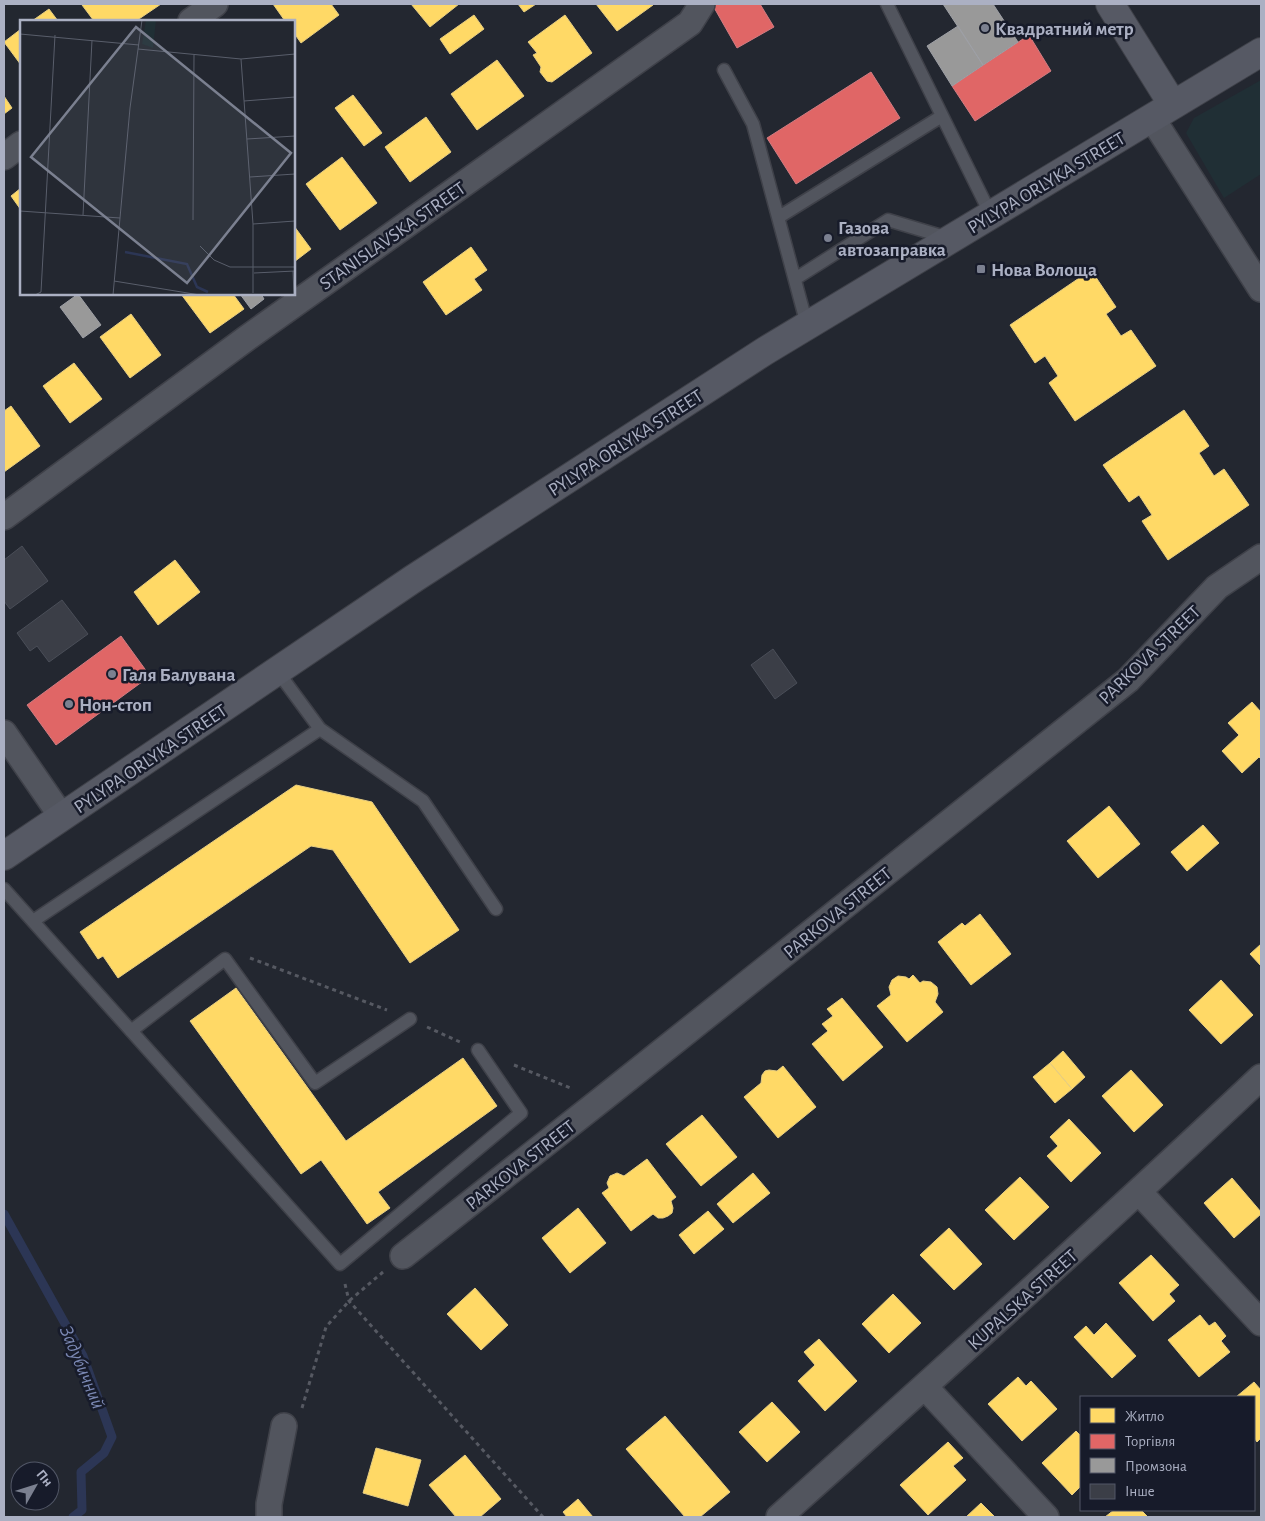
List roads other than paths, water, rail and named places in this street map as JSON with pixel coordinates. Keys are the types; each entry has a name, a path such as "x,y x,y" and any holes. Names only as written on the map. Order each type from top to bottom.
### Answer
{"main road":[{"path":"1110,4 1163,111"},
{"name":"PYLYPA ORLYKA STREET","path":"4,856 278,672 413,578 756,356 1261,52"}],"street":[{"path":"192,20 215,4"},
{"name":"STANISLAVSKA STREET","path":"4,516 248,338 690,23 702,4"},
{"path":"1163,111 1261,289"},
{"path":"4,157 20,145"},
{"name":"PARKOVA STREET","path":"403,1256 1128,680 1218,587 1261,557"},
{"path":"4,732 62,817"},
{"name":"KUPALSKA STREET","path":"779,1517 1139,1192 1261,1077"},
{"path":"1139,1192 1261,1323"},
{"path":"926,1386 1046,1517"},
{"path":"269,1517 269,1504 284,1426"}],"lane":[{"path":"887,4 991,215"},
{"path":"724,70 753,124 808,325"},
{"path":"779,217 942,116"},
{"path":"795,279 888,220 951,239"},
{"path":"278,672 320,729 423,801 496,909"},
{"path":"33,922 320,729"},
{"path":"4,889 340,1264 521,1113 478,1050"},
{"path":"131,1031 225,959 315,1083 410,1019"}],"waterway":[{"name":"Задубичний","path":"4,1214 83,1356 112,1437 104,1453 81,1472 82,1510 73,1517"}],"place":[{"name":"Квадратний метр","path":"985,28"},
{"name":"Газова автозаправка","path":"828,238"},
{"name":"Нова Волоща","path":"981,269"},
{"name":"Галя Балувана","path":"112,674"},
{"name":"Нон-стоп","path":"69,704"}]}
